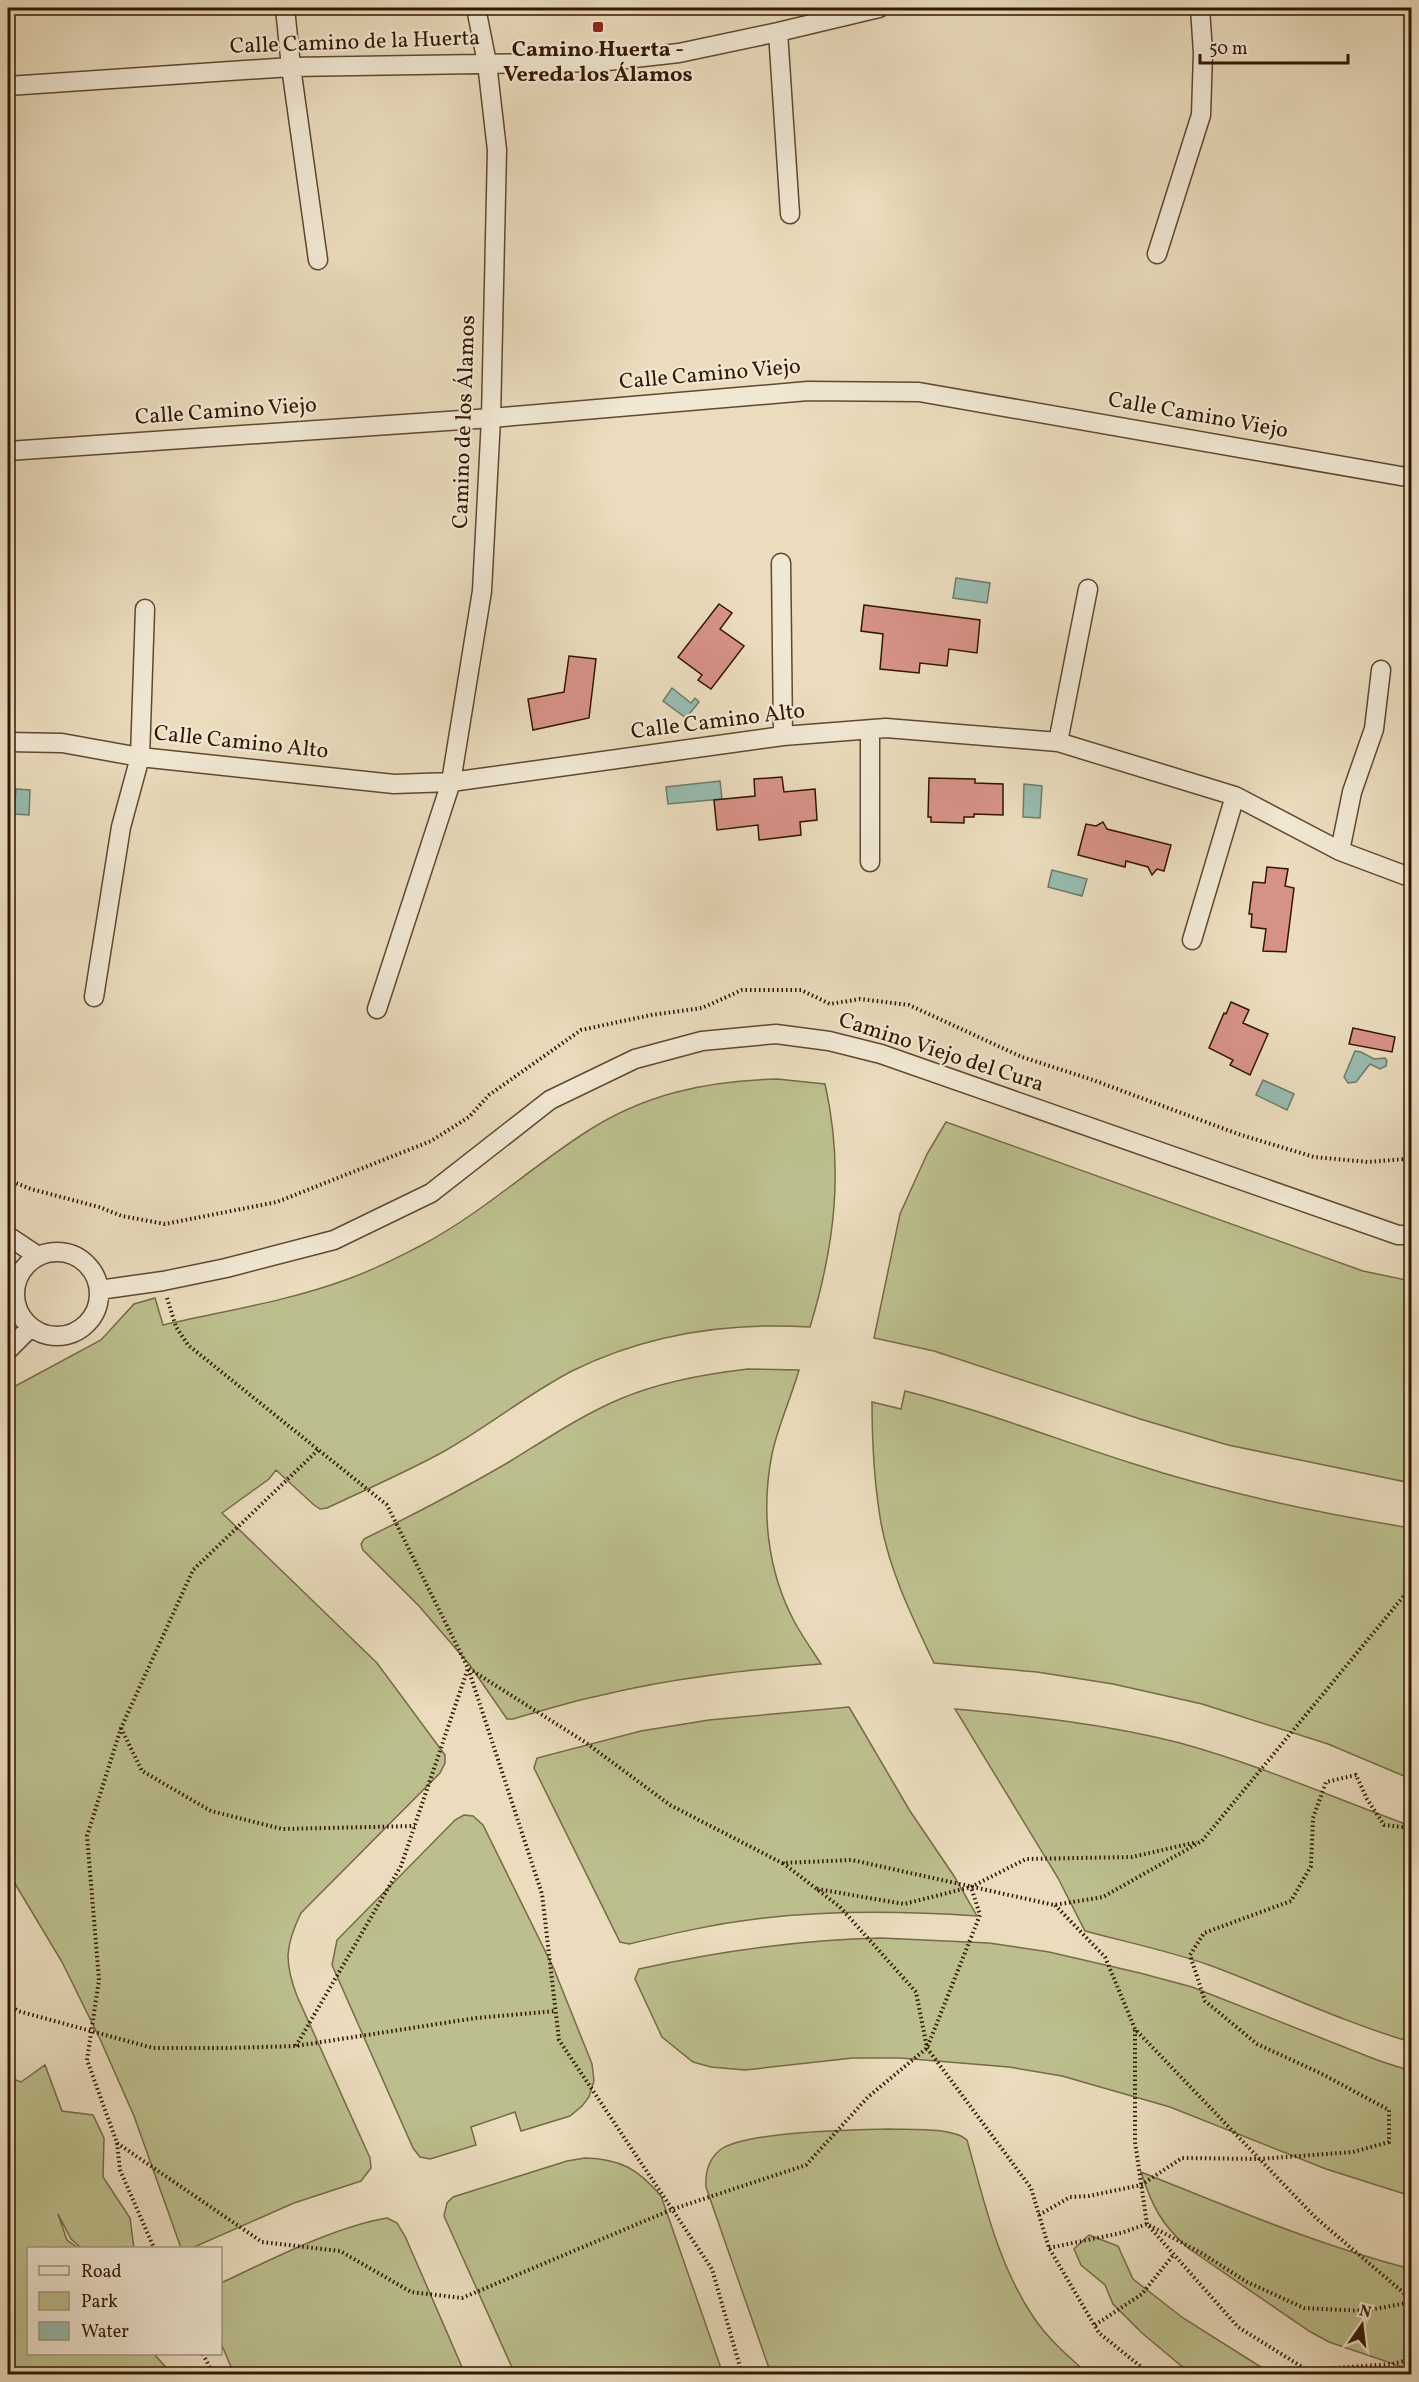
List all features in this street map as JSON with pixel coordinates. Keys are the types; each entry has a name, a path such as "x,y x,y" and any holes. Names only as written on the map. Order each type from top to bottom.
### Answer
{"street":[{"path":"285,8 318,260"},
{"name":"Camino de los Álamos","path":"377,1009 450,782 482,591 491,418 497,150 487,63 476,8"},
{"name":"Calle Camino de la Huerta","path":"8,86 291,67 598,62 679,53 778,32 869,8"},
{"path":"1157,254 1201,115 1203,53 1200,8"},
{"path":"778,32 790,214"},
{"name":"Calle Camino Viejo","path":"8,451 491,418 808,391 919,392 1412,478"},
{"path":"781,563 783,736"},
{"path":"1058,742 1088,589"},
{"path":"94,997 121,827 140,757 145,609"},
{"path":"1340,851 1352,792 1374,729 1381,670"},
{"name":"Calle Camino Alto","path":"8,742 62,743 140,757 394,784 450,782 783,736 886,728 1058,742 1235,796 1340,851 1412,878"},
{"path":"870,730 870,862"},
{"path":"1192,940 1235,796"},
{"name":"Camino Viejo del Cura","path":"99,1290 226,1269 334,1240 431,1193 550,1100 635,1059 702,1041 776,1034 829,1041 881,1054 1398,1235 1412,1235"},
{"path":"8,1236 38,1256"},
{"path":"54,1252 70,1254 85,1262 95,1274 99,1290 98,1306 90,1321 78,1331 62,1337 45,1335 30,1328 20,1316 11,1298 15,1283 24,1266 38,1256 54,1252"},
{"path":"8,1350 30,1328"}],"path":[{"path":"8,1180 31,1190 99,1207 122,1216 165,1224 277,1202 431,1142 469,1117 489,1095 581,1030 651,1015 702,1008 742,990 801,990 830,1004 860,999 909,1005 1022,1057 1093,1080 1248,1137 1314,1157 1368,1162 1405,1159 1412,1161"},
{"path":"163,1281 176,1327 188,1346 387,1505 468,1668 542,1894 559,2040 712,2269 742,2374"},
{"path":"154,2247 120,2170 117,2143 87,2060 99,1980 87,1836 121,1728 193,1570 318,1450"},
{"path":"782,1863 852,1860 1054,1905 1103,1897 1202,1841 1412,1586"},
{"path":"296,2046 401,1866 468,1668"},
{"path":"468,1668 585,1742 670,1805 782,1863 840,1907 916,1992 927,2048 1030,2188 1049,2248 1099,2333 1150,2374"},
{"path":"121,1728 142,1771 211,1811 282,1829 415,1826"},
{"path":"1039,2215 1070,2197 1089,2196 1141,2185 1182,2158 1259,2159 1353,2152 1389,2142 1389,2110 1320,2073 1257,2044 1205,2001 1190,1955 1204,1933 1291,1902 1311,1866 1313,1818 1326,1782 1356,1775 1367,1799 1384,1826 1412,1828"},
{"path":"816,1889 904,1904 971,1887 1026,1858 1132,1857 1202,1841"},
{"path":"117,2143 262,2242 340,2251 411,2292 462,2298 673,2209 806,2165 868,2097 927,2048 980,1915 971,1887"},
{"path":"1054,1905 1105,1957 1135,2029 1316,2218 1412,2301"},
{"path":"8,2004 18,2011 153,2048 296,2046 476,2018 556,2011"},
{"path":"1135,2029 1135,2142 1147,2224 1238,2327 1307,2370 1392,2364 1412,2359"},
{"path":"1049,2248 1121,2233 1147,2224 1203,2254 1247,2282 1304,2308 1364,2311 1412,2301"},
{"path":"1095,2325 1142,2294 1174,2254"},
{"path":"204,2355 213,2374"},
{"path":"1334,2368 1349,2374"}],"green space":[{"path":"777,1079 825,1084 834,1146 834,1206 826,1266 810,1327 718,1329 688,1333 629,1348 572,1371 538,1390 441,1453 327,1508 320,1509 314,1505 276,1470 269,1479 222,1513 377,1663 445,1755 445,1763 440,1773 301,1913 289,1945 288,1963 297,1996 370,2158 371,2168 361,2181 294,2203 194,2247 181,2247 134,2116 100,2039 62,1962 8,1872 8,1390 101,1340 134,1304 155,1298 163,1325 280,1300 326,1287 367,1272 443,1233 606,1120 676,1092 751,1080"},
{"path":"946,1122 1363,1271 1411,1281 1411,1483 1228,1445 1140,1419 934,1351 874,1338 900,1214 927,1154"},
{"path":"748,1369 799,1370 772,1454 767,1518 772,1561 785,1601 797,1627 821,1664 737,1672 653,1684 507,1719 469,1664 419,1606 363,1550 361,1544 364,1539 473,1482 605,1406 666,1383"},
{"path":"905,1391 962,1407 1200,1484 1305,1509 1411,1528 1411,1779 1328,1744 1202,1704 1113,1684 1037,1672 934,1663 909,1610 889,1555 876,1488 872,1402 901,1409"},
{"path":"849,1707 910,1811 954,1876 977,1916 895,1912 811,1914 740,1921 629,1944 620,1942 534,1768 537,1758 641,1731 709,1720"},
{"path":"955,1709 1096,1726 1180,1743 1268,1772 1411,1826 1411,2042 1360,2025 1209,1965 1085,1931 1058,1878"},
{"path":"464,1815 473,1816 483,1825 554,1969 592,2064 594,2081 589,2097 570,2116 521,2131 515,2112 471,2127 476,2145 430,2159 420,2157 413,2148 332,1965 337,1940 455,1820"},
{"path":"881,1938 989,1943 1049,1952 1140,1973 1192,1987 1377,2060 1411,2071 1411,2196 1326,2169 1170,2107 1062,2076 1009,2067 900,2058 853,2058 745,2070 711,2067 693,2062 662,2037 635,1979 639,1969 729,1952 820,1941"},
{"path":"45,2065 62,2111 93,2115 104,2138 103,2177 130,2218 134,2247 80,2247 71,2239 58,2214 67,2240 77,2247 27,2247 27,2355 155,2355 172,2374 8,2374 8,2077 21,2082"},
{"path":"889,2129 941,2131 967,2140 993,2232 1021,2298 1046,2334 1088,2374 771,2374 706,2187 710,2162 720,2150 752,2139 827,2131"},
{"path":"585,2158 619,2163 628,2167 661,2196 723,2374 515,2374 444,2216 447,2203 453,2197 567,2161"},
{"path":"1141,2172 1308,2237 1411,2269 1411,2370 1329,2342 1309,2331 1188,2248 1158,2214"},
{"path":"387,2218 397,2223 405,2236 465,2374 234,2374 222,2345 222,2283 324,2236"},
{"path":"1089,2235 1118,2246 1133,2279 1183,2318 1272,2374 1191,2374 1142,2333 1113,2304 1105,2285 1081,2265 1074,2249"}],"water":[{"path":"956,578 990,583 987,603 953,598"},
{"path":"672,688 691,703 695,698 699,702 686,718 663,701"},
{"path":"720,781 722,799 668,804 666,787"},
{"path":"1024,784 1042,786 1040,818 1023,817"},
{"path":"16,789 30,790 29,815 14,814"},
{"path":"1052,870 1087,879 1082,896 1048,887"},
{"path":"1355,1051 1374,1059 1385,1058 1386,1066 1380,1069 1370,1064 1356,1082 1348,1083 1344,1077"},
{"path":"1263,1080 1294,1094 1287,1110 1256,1095"}],"building":[{"path":"719,604 732,613 720,629 744,646 711,689 698,680 702,675 678,657"},
{"path":"864,605 980,620 977,653 949,649 947,666 920,663 919,673 880,669 883,634 861,631"},
{"path":"569,656 596,659 589,718 533,730 528,699 564,692"},
{"path":"782,777 784,792 815,789 817,820 800,822 801,835 759,840 758,825 717,830 714,800 755,796 754,779"},
{"path":"929,778 975,779 975,783 1003,784 1003,815 974,814 974,817 964,817 964,823 931,822 931,817 928,817"},
{"path":"1103,822 1107,829 1171,845 1164,871 1157,869 1152,875 1148,867 1126,861 1125,867 1078,855 1086,824 1096,826"},
{"path":"1267,867 1288,869 1285,886 1294,888 1286,952 1263,951 1266,929 1251,927 1252,914 1249,914 1253,882 1265,883"},
{"path":"1231,1002 1249,1010 1243,1023 1268,1034 1250,1075 1230,1065 1233,1060 1209,1048"},
{"path":"1353,1028 1395,1037 1392,1052 1349,1044"}],"place":[{"name":"Camino Huerta - Vereda los Álamos","path":"598,27"}]}
